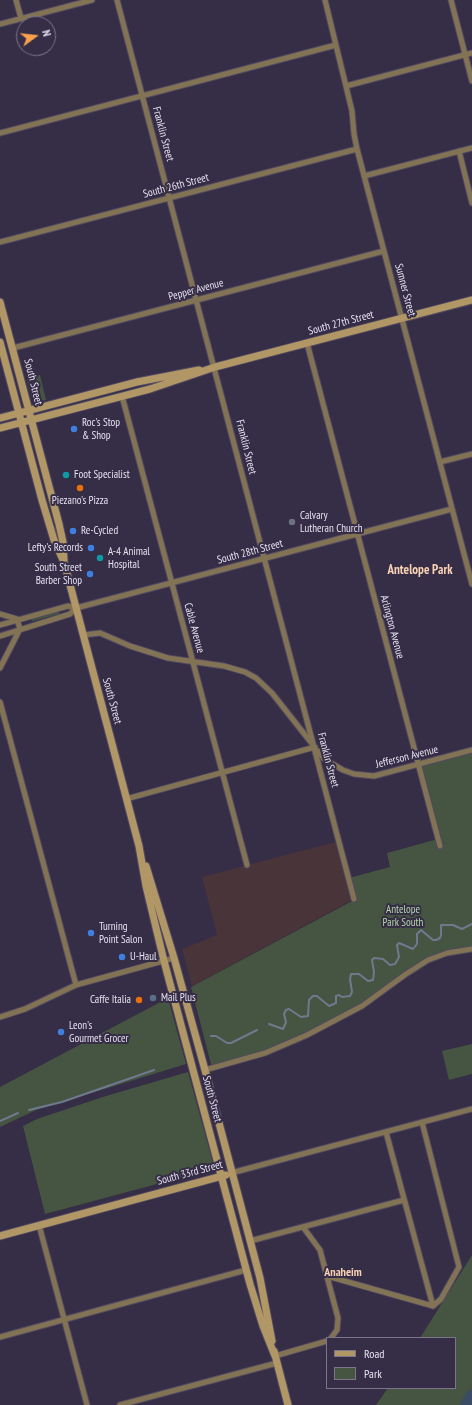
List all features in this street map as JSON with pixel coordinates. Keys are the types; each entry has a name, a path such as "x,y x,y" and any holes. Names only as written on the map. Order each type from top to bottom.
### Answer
{"main road":[{"name":"South 27th Street","path":"0,428 122,396 215,367 472,300"},
{"name":"South Street","path":"0,302 62,536 64,562"},
{"name":"South Street","path":"0,342 54,540 64,562 139,846 151,880 174,958 250,1241 265,1300 276,1359 288,1405"},
{"name":"South 27th Street","path":"0,418 137,382 176,373 215,367"},
{"name":"South Street","path":"139,846 146,886 164,961 246,1270 258,1312 276,1359"},
{"name":"South 33rd Street","path":"0,1236 231,1173"}],"street":[{"path":"16,0 20,16"},
{"path":"29,16 92,0"},
{"name":"Franklin Street","path":"118,0 198,300 354,900"},
{"name":"Sumner Street","path":"325,0 352,111 357,149 472,584"},
{"path":"451,0 472,81"},
{"path":"0,24 16,19"},
{"path":"0,133 336,45"},
{"path":"346,86 472,54"},
{"path":"364,176 472,148"},
{"name":"South 26th Street","path":"0,242 357,149"},
{"path":"458,151 472,203"},
{"name":"Pepper Avenue","path":"13,348 384,251"},
{"name":"Arlington Avenue","path":"307,343 440,846"},
{"name":"Cable Avenue","path":"122,396 247,865"},
{"path":"440,462 472,454"},
{"name":"South 28th Street","path":"76,608 452,509"},
{"path":"0,625 68,606 76,608"},
{"path":"0,636 70,614 76,608"},
{"path":"0,614 17,620"},
{"path":"0,668 20,629 17,620"},
{"name":"Jefferson Avenue","path":"83,635 100,633 149,653 192,663 234,668 256,678 272,693 320,754 332,765 354,774 379,775 472,750"},
{"path":"0,702 76,985"},
{"path":"126,799 315,747"},
{"path":"204,1070 265,1053 307,1035 362,1006 422,963 447,953 472,949"},
{"path":"0,1017 25,1009 76,985 174,958"},
{"name":"South 33rd Street","path":"231,1173 472,1109"},
{"path":"422,1122 459,1262 459,1270 441,1299 433,1306"},
{"path":"386,1132 433,1306"},
{"path":"250,1241 404,1200"},
{"path":"40,1225 87,1405"},
{"path":"303,1227 320,1250 338,1318 337,1330 332,1337"},
{"path":"0,1337 246,1270"},
{"path":"327,1276 433,1306"},
{"path":"120,1405 276,1359 326,1341"}],"shaded area":[{"path":"339,841 354,899 192,986 182,949 217,935 202,877"}],"green space":[{"path":"40,375 46,400 40,401 31,395 27,379"},
{"path":"60,610 59,614 33,621 30,620"},
{"name":"Antelope Park South","path":"472,750 472,949 428,960 362,1006 292,1042 212,1068 191,987 354,900 349,878 390,867 387,853 438,839 419,765"},
{"path":"168,998 186,1064 36,1110 0,1127 0,1087"},
{"path":"472,1044 472,1074 449,1080 442,1051"},
{"path":"188,1072 213,1163 209,1170 45,1214 23,1126 37,1119 106,1096"},
{"path":"472,1255 472,1405 376,1405 387,1389 456,1389 456,1337 421,1337"}],"waterway":[{"path":"269,1024 283,1029 286,1022 284,1014 286,1010 289,1009 301,1017 308,1016 309,1000 313,996 317,996 329,1006 336,1003 336,996 350,996 352,992 350,979 351,974 359,974 368,981 373,980 374,972 372,960 374,958 383,959 390,965 395,964 399,957 397,945 399,943 413,949 417,944 417,934 421,930 433,940 436,940 440,938 441,925 453,925 462,929 472,924"},
{"path":"211,1036 216,1036 227,1043 231,1043 257,1030"},
{"path":"29,1110 62,1102 154,1070"},
{"path":"0,1121 18,1113"},
{"path":"466,1405 472,1395"}],"place":[{"name":"Roc's Stop & Shop","path":"74,429"},
{"name":"Foot Specialist","path":"66,475"},
{"name":"Piezano's Pizza","path":"80,488"},
{"name":"Calvary Lutheran Church","path":"292,522"},
{"name":"Re-Cycled","path":"73,531"},
{"name":"Lefty's Records","path":"91,548"},
{"name":"A-4 Animal Hospital","path":"100,558"},
{"name":"South Street Barber Shop","path":"90,574"},
{"name":"Turning Point Salon","path":"91,933"},
{"name":"U-Haul","path":"122,957"},
{"name":"Mail Plus","path":"153,998"},
{"name":"Caffe Italia","path":"139,1000"},
{"name":"Leon's Gourmet Grocer","path":"61,1032"}],"district":[{"name":"Antelope Park","path":"420,570"},
{"name":"Anaheim","path":"343,1273"}]}
